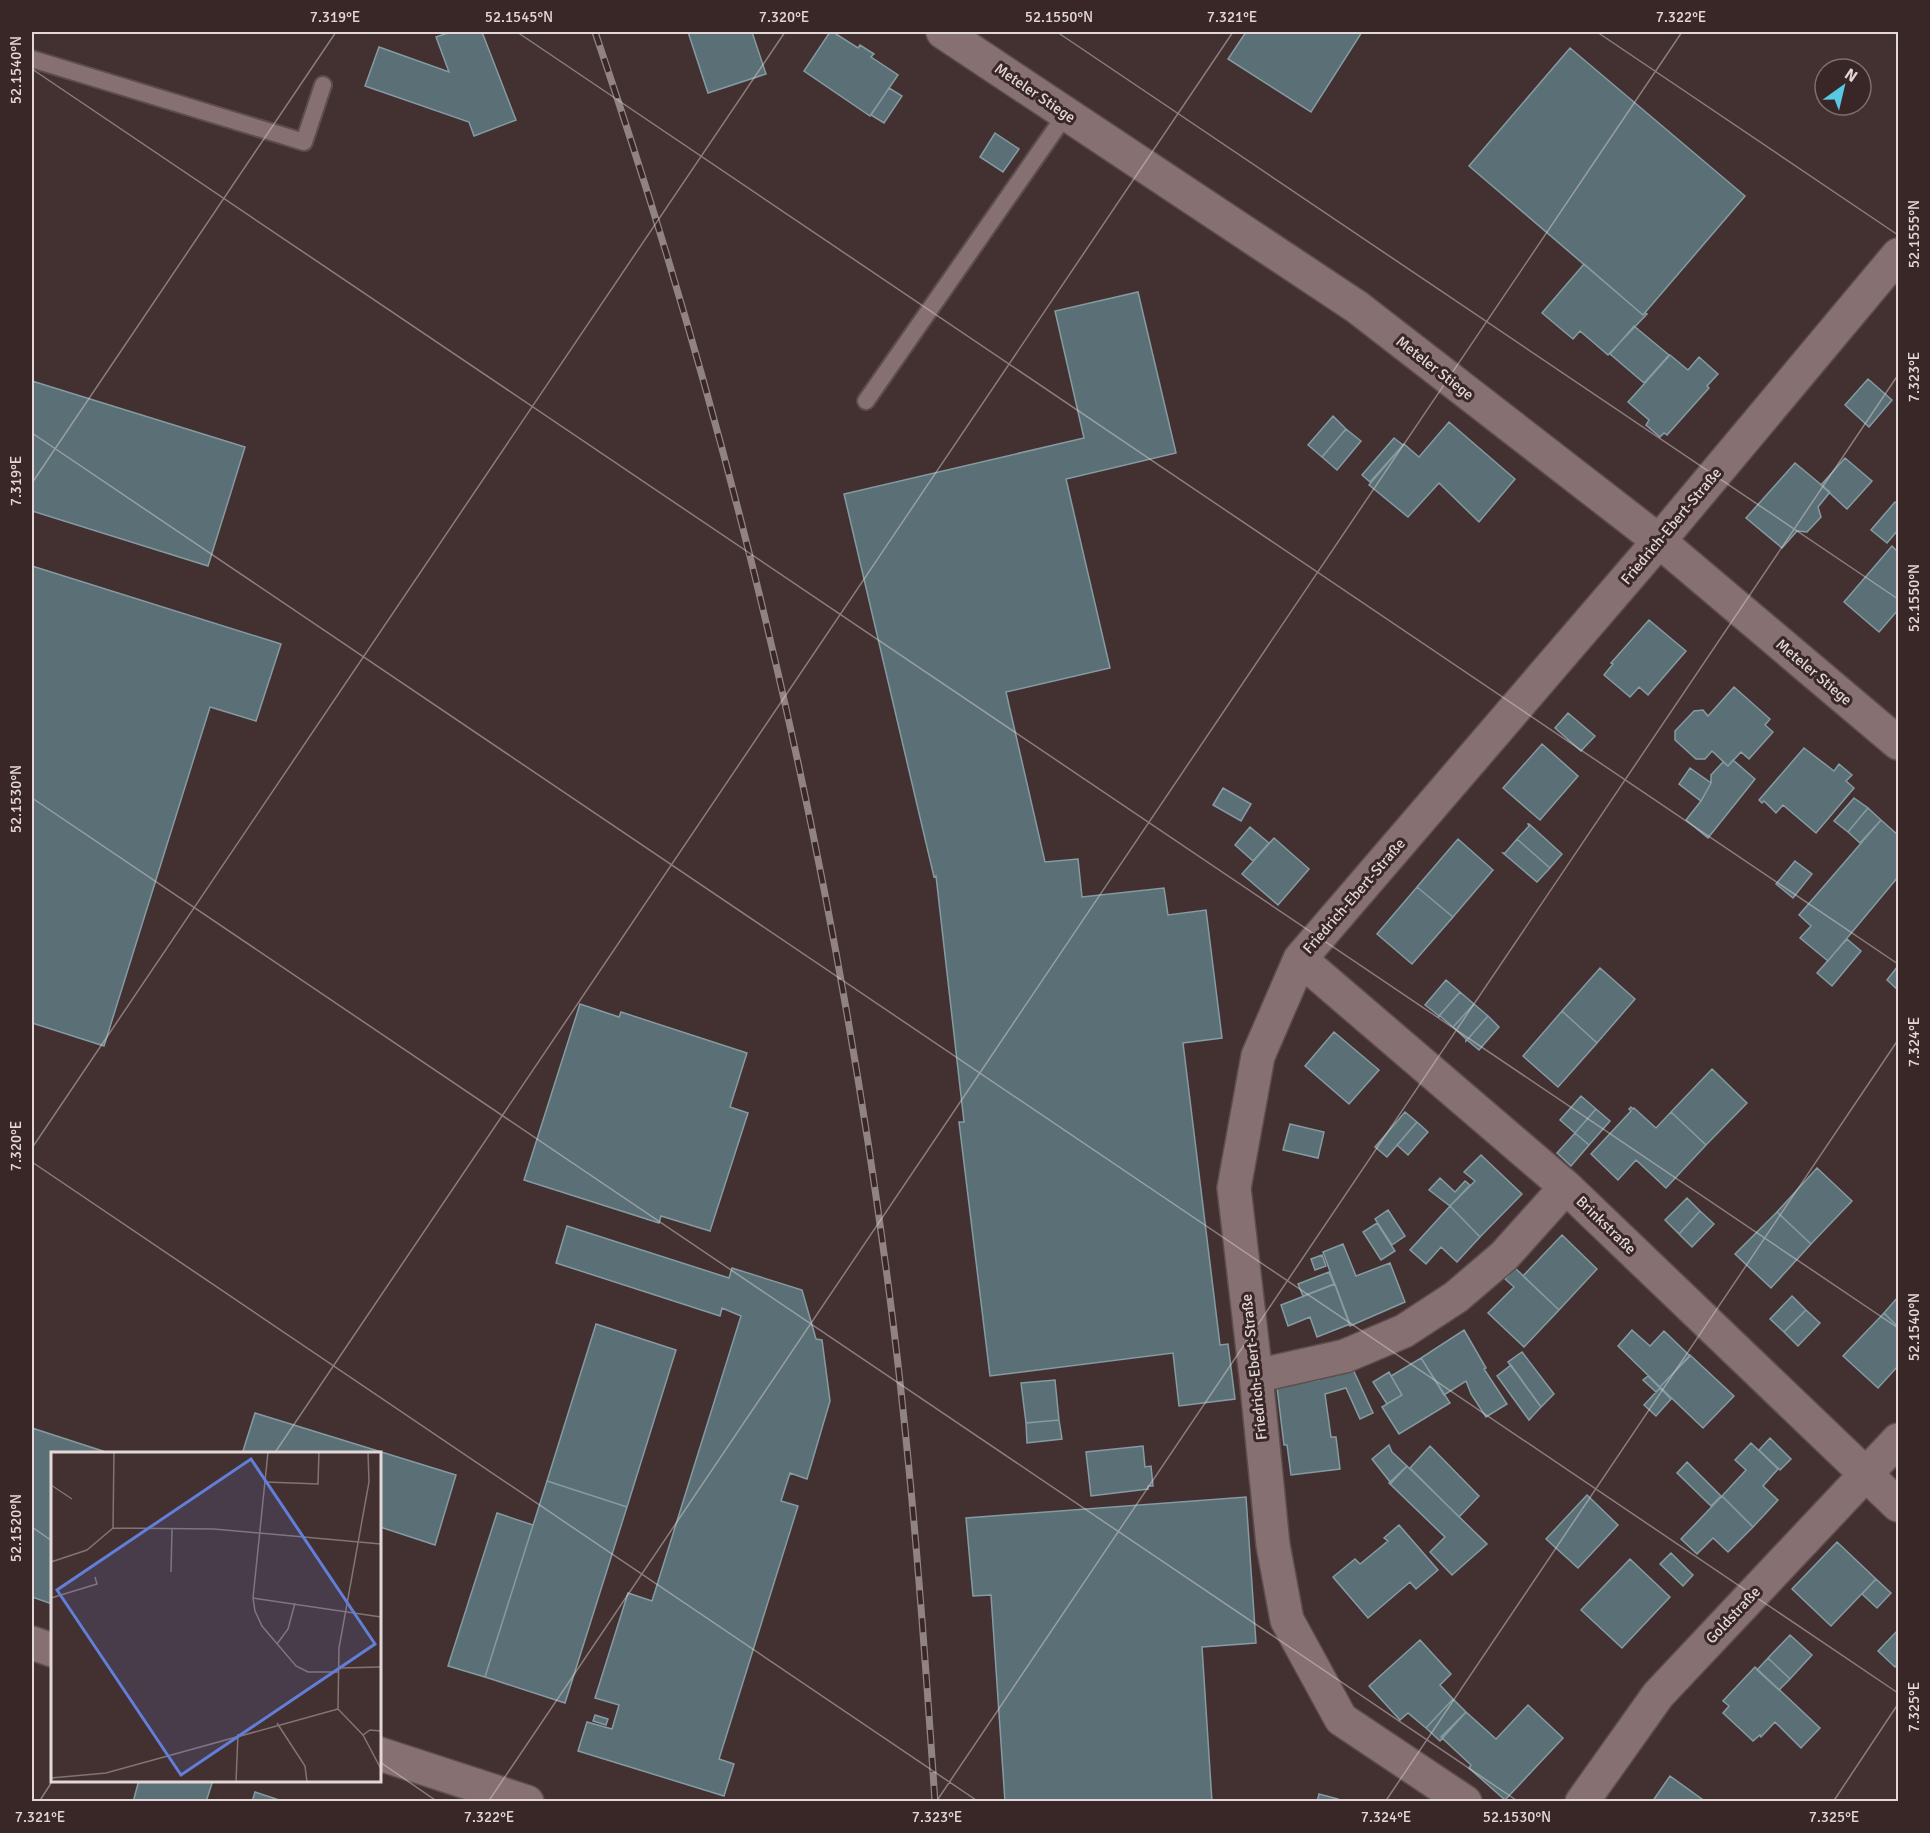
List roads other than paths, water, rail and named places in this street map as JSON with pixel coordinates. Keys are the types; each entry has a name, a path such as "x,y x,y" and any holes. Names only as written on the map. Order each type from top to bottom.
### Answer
{"street":[{"name":"Meteler Stiege","path":"943,32 1357,307 1659,541 1899,743"},
{"name":"Friedrich-Ebert-Straße","path":"1465,1802 1341,1719 1287,1620 1273,1545 1234,1188 1258,1056 1300,959 1659,541 1899,255"},
{"name":"Brinkstraße","path":"1300,959 1566,1187 1899,1505"},
{"path":"1256,1376 1345,1356 1404,1331 1456,1297 1504,1256 1566,1187"},
{"name":"Goldstraße","path":"1582,1802 1658,1695 1899,1440"},
{"path":"32,1643 51,1650"},
{"path":"381,1754 527,1802"}],"lane":[{"path":"32,59 304,142 323,85"},
{"path":"866,401 1066,114"}],"railway":[{"path":"595,32 645,183 733,488 771,642 836,954 863,1110 895,1334 915,1534 935,1802"}]}
